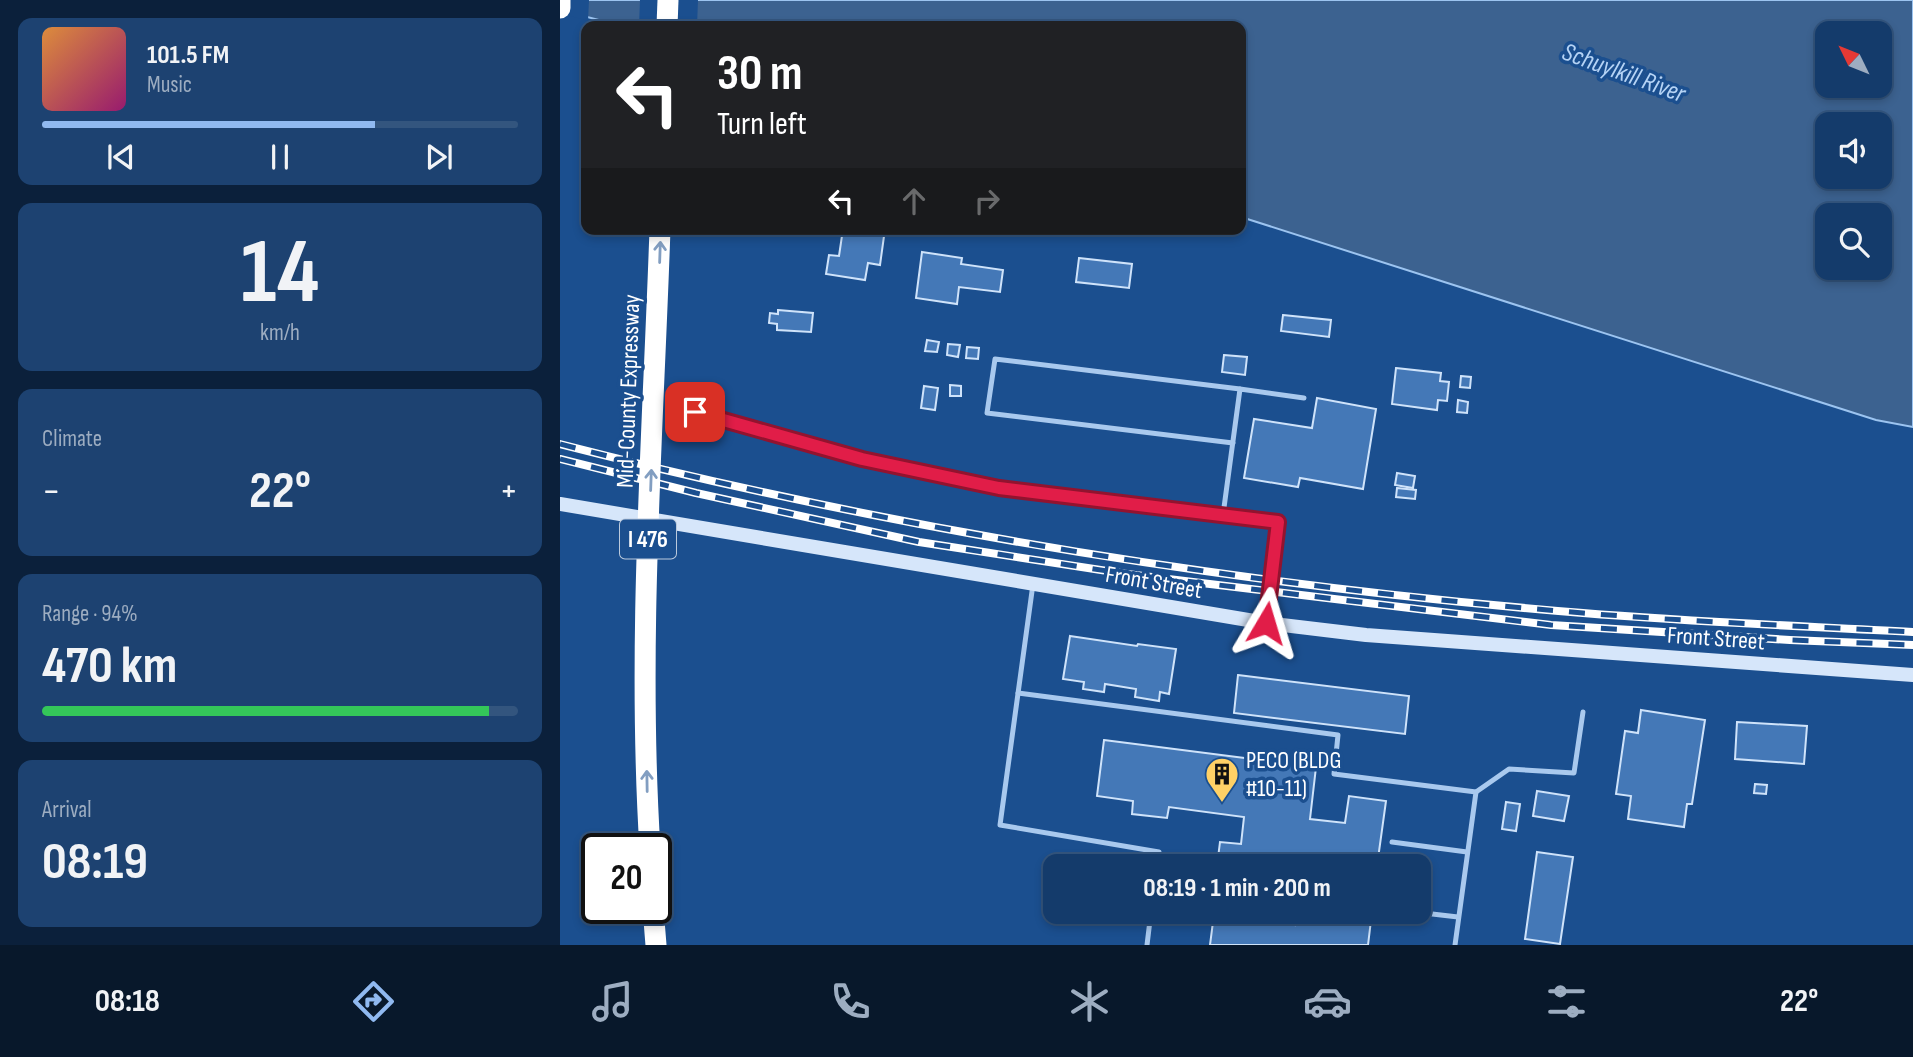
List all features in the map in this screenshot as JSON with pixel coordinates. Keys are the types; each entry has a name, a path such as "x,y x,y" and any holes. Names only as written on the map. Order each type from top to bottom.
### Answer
{"highway":[{"path":"560,0 560,8"},
{"path":"667,21 668,0"},
{"name":"Mid-County Expressway","path":"649,833 646,737 647,582 660,235"},
{"path":"654,924 656,945"}],"main road":[{"name":"Front Street","path":"560,504 1266,623 1366,635 1913,676"}],"lane":[{"path":"1233,443 987,413 995,359 1304,398"},
{"path":"1223,515 1240,389"},
{"path":"695,412 862,459 999,488 1278,522 1266,623"},
{"path":"1033,584 1000,825 1159,854"},
{"path":"1018,693 1338,735 1334,774 1476,792 1509,769 1574,773 1583,712"},
{"path":"1455,945 1476,792"},
{"path":"1392,842 1467,852"},
{"path":"1431,914 1458,918"},
{"path":"1147,945 1150,924"}],"water":[{"name":"Schuylkill River","path":"560,0 1913,0 1913,427 1876,420 1246,219 1246,21 603,21 560,10"}],"pier":[{"path":"560,0 589,0 588,21 560,13"},
{"path":"640,0 698,0 697,21 639,21"}],"building":[{"path":"842,235 884,235 880,265 868,263 865,280 826,274 829,255 839,256"},
{"path":"922,252 962,258 961,264 1003,270 1000,292 959,287 957,304 916,298"},
{"path":"1079,258 1132,264 1129,288 1076,282"},
{"path":"778,310 813,313 811,332 777,330 777,324 769,323 770,313 778,314"},
{"path":"1283,315 1331,320 1329,337 1281,331"},
{"path":"927,340 939,342 937,352 925,351"},
{"path":"948,344 960,345 958,357 947,355"},
{"path":"967,347 979,348 978,359 966,358"},
{"path":"1224,355 1247,357 1245,375 1222,372"},
{"path":"1396,368 1441,373 1440,381 1449,382 1447,401 1438,400 1437,410 1392,404"},
{"path":"1461,376 1471,377 1470,388 1460,387"},
{"path":"950,385 961,386 961,396 950,396"},
{"path":"924,386 938,388 935,410 921,408"},
{"path":"1317,398 1376,409 1363,489 1300,478 1298,487 1244,478 1254,419 1312,428"},
{"path":"1458,400 1468,402 1467,413 1457,412"},
{"path":"1397,473 1415,476 1413,488 1395,485"},
{"path":"1397,488 1416,490 1415,499 1396,497"},
{"path":"1070,636 1176,649 1169,694 1160,692 1159,701 1135,697 1136,689 1105,684 1104,692 1083,689 1084,682 1063,679"},
{"name":"PECO (BLDG #10-11)","path":"1238,675 1409,696 1405,734 1234,713"},
{"path":"1641,710 1705,720 1692,804 1687,804 1684,827 1628,819 1631,796 1616,794 1625,731 1638,733"},
{"path":"1737,722 1807,726 1804,764 1735,759"},
{"name":"PECO (BLDG #10-11)","path":"1104,740 1316,767 1310,819 1345,823 1349,796 1386,801 1379,854 1218,854 1220,842 1241,844 1244,817 1169,807 1167,818 1132,814 1133,801 1097,796"},
{"path":"1755,784 1767,785 1766,794 1754,793"},
{"path":"1537,791 1569,796 1564,821 1533,816"},
{"path":"1506,802 1520,804 1516,831 1502,829"},
{"path":"1537,852 1573,857 1560,944 1525,939"},
{"path":"1213,924 1371,924 1368,945 1210,945"}],"railway":[{"path":"560,444 813,503 940,528 1196,570 1325,587 1583,613 1913,632"},
{"path":"560,459 696,493 919,542 1127,574 1551,625 1913,645"}],"place":[{"name":"PECO (BLDG #10-11)","path":"1222,804"}],"route":[{"path":"695,412 862,459 999,488 1278,522 1266,623"}]}
